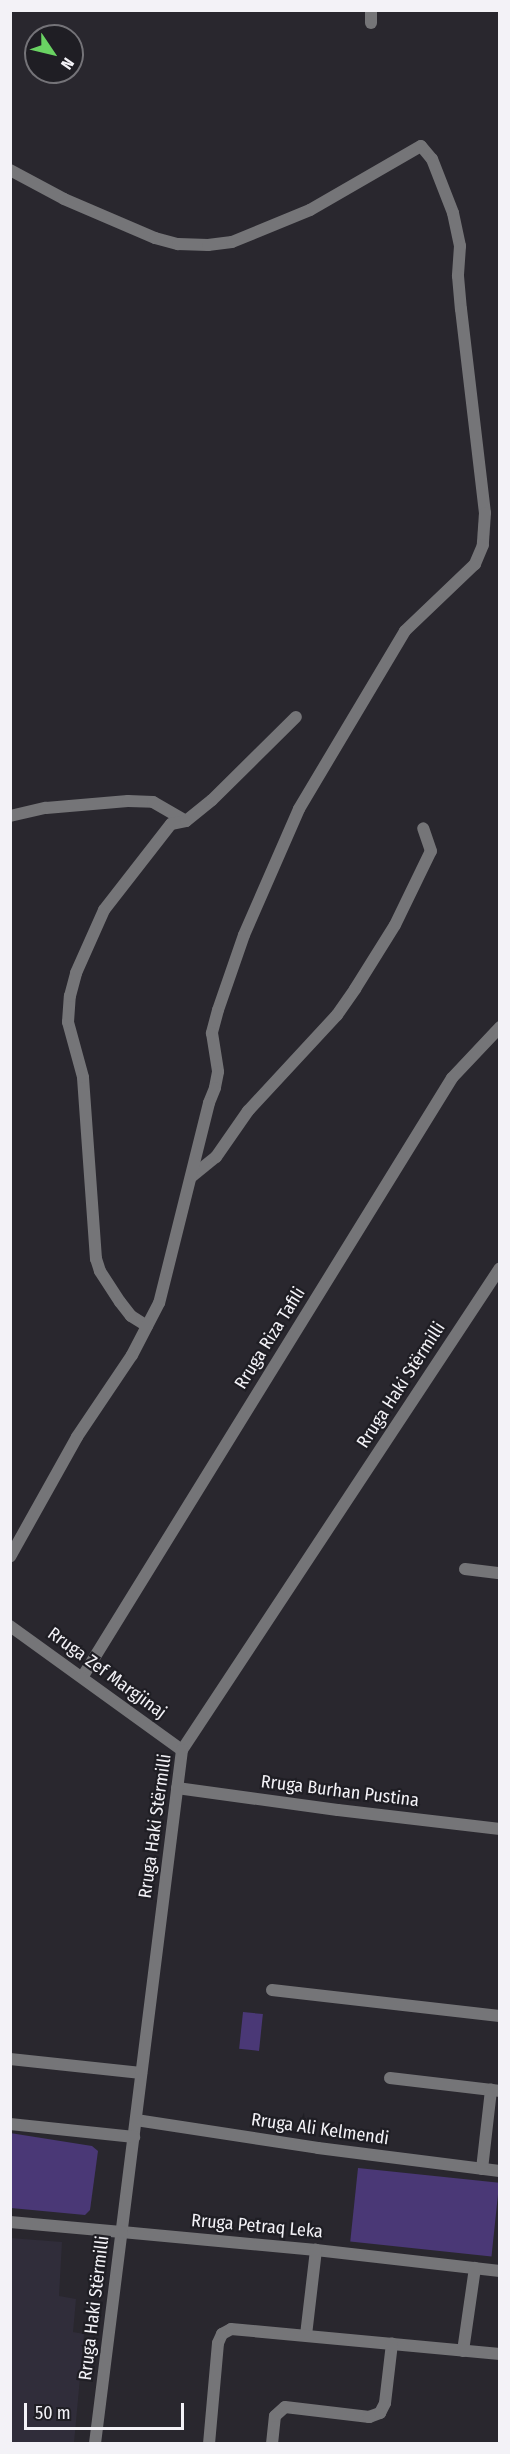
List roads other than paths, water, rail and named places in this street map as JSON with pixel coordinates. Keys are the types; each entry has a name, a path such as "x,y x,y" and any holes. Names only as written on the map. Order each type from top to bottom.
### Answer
{"street":[{"path":"10,170 64,199 155,238 178,244 208,245 231,242 310,210 421,146 432,159 453,213 460,246 458,276 461,309 472,419 484,486 483,545 475,564 405,632 299,809 244,935 218,1010 212,1047 218,1072 159,1303 132,1355 77,1437 10,1557"},
{"path":"147,1326 131,1316 120,1302 100,1271 96,1259 84,1086 69,1022 70,996 76,973 104,910 171,824 186,821 212,800 296,717"},
{"path":"10,816 46,808 128,801 153,802 186,821"},
{"path":"191,1177 216,1156 248,1111 337,1015 355,989 395,925 431,851 423,828"},
{"name":"Rruga Riza Tafili","path":"84,1676 452,1078 500,1027"},
{"name":"Rruga Haki Stërmilli","path":"95,2444 182,1750 500,1268"},
{"path":"465,1569 500,1573"},
{"name":"Rruga Zef Margjinaj","path":"10,1626 84,1676 182,1750"},
{"name":"Rruga Burhan Pustina","path":"177,1788 500,1829"},
{"path":"272,1990 500,2016"},
{"path":"10,2059 141,2073"},
{"path":"390,2078 495,2091 482,2169"},
{"name":"Rruga Ali Kelmendi","path":"136,2120 318,2148 500,2171"},
{"path":"10,2124 134,2137"},
{"name":"Rruga Petraq Leka","path":"10,2222 316,2250 500,2271"},
{"path":"306,2335 316,2250"},
{"path":"463,2351 475,2268"},
{"path":"209,2444 218,2343 222,2334 236,2329 500,2354"},
{"path":"272,2444 275,2416 285,2407 369,2417 380,2413 385,2403 392,2343"}]}
